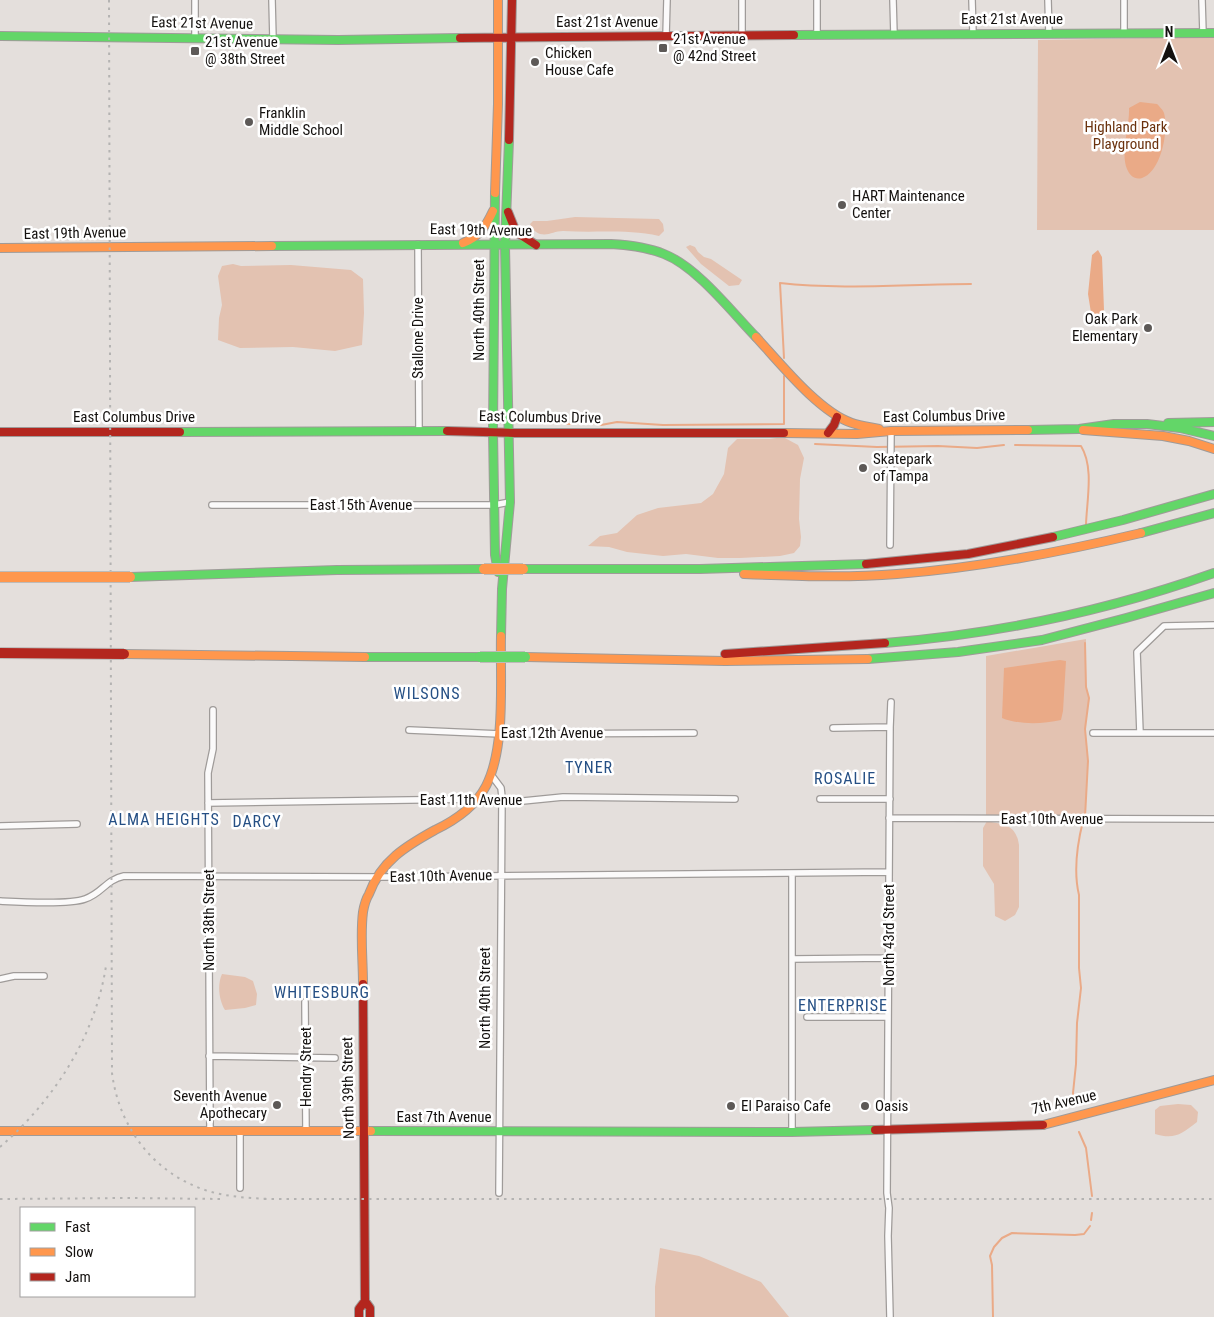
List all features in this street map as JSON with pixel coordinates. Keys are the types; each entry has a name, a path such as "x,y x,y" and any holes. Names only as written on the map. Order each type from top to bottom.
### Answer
{"main road":[{"name":"North 40th Street","path":"375,877 398,851 417,839 444,827 464,814 478,799 492,776 497,758 500,734 502,589 509,533 510,502 500,246 494,207 498,104 498,0"},
{"name":"North 40th Street","path":"502,589 495,555 493,431 500,246 506,206 511,97 512,0"},
{"name":"East 21st Avenue","path":"0,36 109,36 195,39 498,39 512,37 742,35 1214,33"},
{"path":"506,206 516,232 538,246"},
{"path":"460,245 483,231 494,207"},
{"name":"East 19th Avenue","path":"0,248 418,244 500,246 626,245 652,249 675,258 695,273 804,388 837,417 864,426 891,431"},
{"path":"828,433 834,426 837,417"},
{"path":"1148,423 1214,422"},
{"name":"East Columbus Drive","path":"0,432 493,431 857,434 891,431 1079,429 1104,424 1148,423 1214,436"},
{"name":"East Columbus Drive","path":"1079,429 1101,433 1163,436 1214,449"},
{"path":"0,577 130,577 337,570 663,570 841,565 966,554 1081,532 1214,494"},
{"path":"663,570 767,576 870,576 920,571 1057,552 1139,534 1214,513"},
{"path":"650,659 945,637 1004,628 1132,599 1214,573"},
{"path":"0,653 800,660 925,655 993,647 1057,636 1175,606 1214,593"},
{"name":"North 39th Street","path":"370,1317 370,1308 366,1301 362,919 364,904 375,877"},
{"name":"7th Avenue","path":"888,1129 1042,1125 1214,1080"},
{"name":"East 7th Avenue","path":"0,1131 792,1132 888,1129"},
{"name":"North 39th Street","path":"359,1317 359,1309 366,1301"}],"street":[{"path":"195,0 195,39"},
{"path":"272,0 273,38"},
{"path":"666,36 667,0"},
{"path":"742,0 742,35"},
{"path":"817,0 817,35"},
{"path":"893,0 894,35"},
{"path":"972,0 972,34"},
{"path":"1048,0 1049,34"},
{"path":"1124,0 1124,34"},
{"path":"1202,0 1203,33"},
{"name":"Stallone Drive","path":"418,244 419,431"},
{"path":"890,545 891,431"},
{"name":"East 15th Avenue","path":"212,506 494,505 510,502"},
{"path":"1140,733 1137,652 1164,626 1214,625"},
{"name":"North 43rd Street","path":"890,1317 888,1017 891,702"},
{"name":"North 38th Street","path":"210,1132 208,769 213,750 213,710"},
{"path":"833,728 890,727"},
{"name":"East 12th Avenue","path":"410,730 500,734 694,733"},
{"path":"1092,733 1214,733"},
{"name":"North 40th Street","path":"492,776 502,788 500,1193"},
{"name":"East 11th Avenue","path":"208,803 478,799 502,803 563,797 735,799"},
{"path":"820,799 890,799"},
{"name":"East 10th Avenue","path":"890,818 1214,819"},
{"path":"0,826 77,824"},
{"name":"East 10th Avenue","path":"0,901 74,902 92,896 111,880 124,876 375,877 889,872"},
{"path":"792,873 792,1132"},
{"path":"792,959 889,958"},
{"path":"0,979 14,976 44,976"},
{"name":"Hendry Street","path":"305,1002 306,1132"},
{"path":"807,1017 888,1017"},
{"path":"209,1056 335,1058"},
{"path":"240,1132 240,1188"}],"green space":[{"name":"Highland Park Playground","path":"1214,37 1214,230 1037,230 1038,40"},
{"path":"575,217 659,219 663,224 664,231 659,236 635,233 563,231 540,234 530,224 533,221"},
{"path":"690,245 695,247 704,257 711,259 742,280 739,285 729,286 701,264 686,247"},
{"path":"233,264 241,266 291,265 351,270 363,279 364,313 362,345 335,351 293,347 240,348 218,340 219,318 222,305 218,276 222,266"},
{"path":"783,437 798,445 804,458 800,479 799,519 801,537 800,546 794,553 780,556 718,558 686,554 663,556 627,552 609,547 588,546 600,536 617,533 637,515 658,508 701,503 713,494 724,474 728,448 737,439"},
{"path":"1086,639 1086,687 1089,698 1085,729 1088,761 1085,816 986,817 986,656"},
{"path":"987,821 1012,829 1019,845 1019,907 1015,915 1005,921 995,916 994,884 983,866 983,828"},
{"path":"222,974 245,977 253,981 257,994 256,1005 225,1010 219,992"},
{"path":"1191,1105 1198,1112 1197,1122 1178,1135 1162,1136 1155,1134 1155,1110 1160,1106"},
{"path":"660,1248 699,1256 761,1282 789,1317 655,1317 655,1287"}],"shaded area":[{"path":"1140,102 1157,104 1160,107 1164,113 1165,130 1159,160 1149,174 1142,178 1137,178 1133,177 1128,171 1124,155 1129,108"},
{"path":"1098,250 1102,257 1104,310 1100,315 1092,319 1088,294 1092,255"},
{"path":"1060,660 1066,661 1061,720 1031,723 1016,722 1002,718 1004,668"}],"waterway":[{"path":"784,358 780,283 827,286 971,284"},
{"path":"548,422 570,424 588,422 601,425 617,422 663,425 784,424 784,376"},
{"path":"815,444 977,448 1004,445"},
{"path":"1015,445 1081,446 1085,454 1089,473 1086,524"},
{"path":"1085,643 1086,687 1089,698 1085,729 1088,761 1085,817"},
{"path":"1074,1104 1077,1023 1081,988 1079,968 1079,895 1076,867 1083,821"},
{"path":"1079,1132 1086,1148 1092,1196"},
{"path":"1091,1220 1092,1213"},
{"path":"993,1317 992,1265 990,1256 994,1247 1002,1238 1012,1233 1084,1234 1090,1226"}],"railway":[{"path":"109,0 112,1073 122,1112 142,1146 156,1161 171,1173 208,1191 238,1197 269,1199"},
{"path":"0,1147 38,1109 69,1066 92,1018 101,992 106,966"},
{"path":"0,1199 222,1199"},
{"path":"264,1199 1214,1199"}],"traffic: fast":[{"path":"794,35 1214,33"},
{"path":"0,36 338,40 460,38"},
{"path":"501,636 502,589 510,502 505,246 509,140"},
{"path":"495,193 493,431 495,555 498,572"},
{"path":"272,246 611,244 638,247 664,254 689,269 713,291 756,337"},
{"path":"1168,423 1214,422"},
{"path":"1028,430 1079,429 1114,424 1147,424 1180,428 1214,436"},
{"path":"180,432 447,431"},
{"path":"1053,537 1123,520 1214,494"},
{"path":"1141,533 1214,513"},
{"path":"523,569 700,569 866,564"},
{"path":"130,577 337,570 484,569"},
{"path":"885,643 969,634 1051,619 1133,599 1214,573"},
{"path":"868,659 958,652 1042,640 1214,593"},
{"path":"365,657 480,657"},
{"path":"480,657 525,657"},
{"path":"371,1131 792,1132 875,1130"}],"traffic: slow":[{"path":"495,193 498,104 498,0"},
{"path":"463,243 473,238 481,230 493,211"},
{"path":"0,248 272,246"},
{"path":"756,337 788,373 826,409 852,423 879,429"},
{"path":"784,433 857,434 891,431 1028,430"},
{"path":"1083,430 1163,436 1189,441 1214,449"},
{"path":"744,574 801,576 878,575 958,568 1081,547 1141,533"},
{"path":"484,569 523,569"},
{"path":"0,577 130,577"},
{"path":"363,984 363,912 366,900 380,872 405,849 471,807 486,786 497,752 499,733 501,713 501,636"},
{"path":"124,654 365,657"},
{"path":"525,657 725,661 868,659"},
{"path":"1043,1125 1214,1080"},
{"path":"0,1131 371,1131"}],"traffic: jam":[{"path":"509,140 512,0"},
{"path":"460,38 794,35"},
{"path":"508,212 516,232 536,245"},
{"path":"828,433 837,417"},
{"path":"447,431 515,433 784,433"},
{"path":"0,432 180,432"},
{"path":"866,564 968,554 1053,537"},
{"path":"725,654 885,643"},
{"path":"0,653 124,654"},
{"path":"363,984 365,1301 370,1308 370,1317"},
{"path":"875,1130 1043,1125"},
{"path":"359,1317 359,1309 365,1301"}],"place":[{"name":"21st Avenue @ 42nd Street","path":"663,48"},
{"name":"21st Avenue @ 38th Street","path":"195,51"},
{"name":"Chicken House Cafe","path":"535,62"},
{"name":"Franklin Middle School","path":"249,122"},
{"name":"HART Maintenance Center","path":"842,205"},
{"name":"Oak Park Elementary","path":"1148,328"},
{"name":"Skatepark of Tampa","path":"863,468"},
{"name":"Seventh Avenue Apothecary","path":"277,1105"},
{"name":"El Paraiso Cafe","path":"731,1106"},
{"name":"Oasis","path":"865,1106"}],"district":[{"name":"WILSONS","path":"427,693"},
{"name":"TYNER","path":"589,767"},
{"name":"ROSALIE","path":"845,778"},
{"name":"ALMA HEIGHTS","path":"164,819"},
{"name":"DARCY","path":"257,821"},
{"name":"WHITESBURG","path":"322,992"},
{"name":"ENTERPRISE","path":"843,1005"}]}
